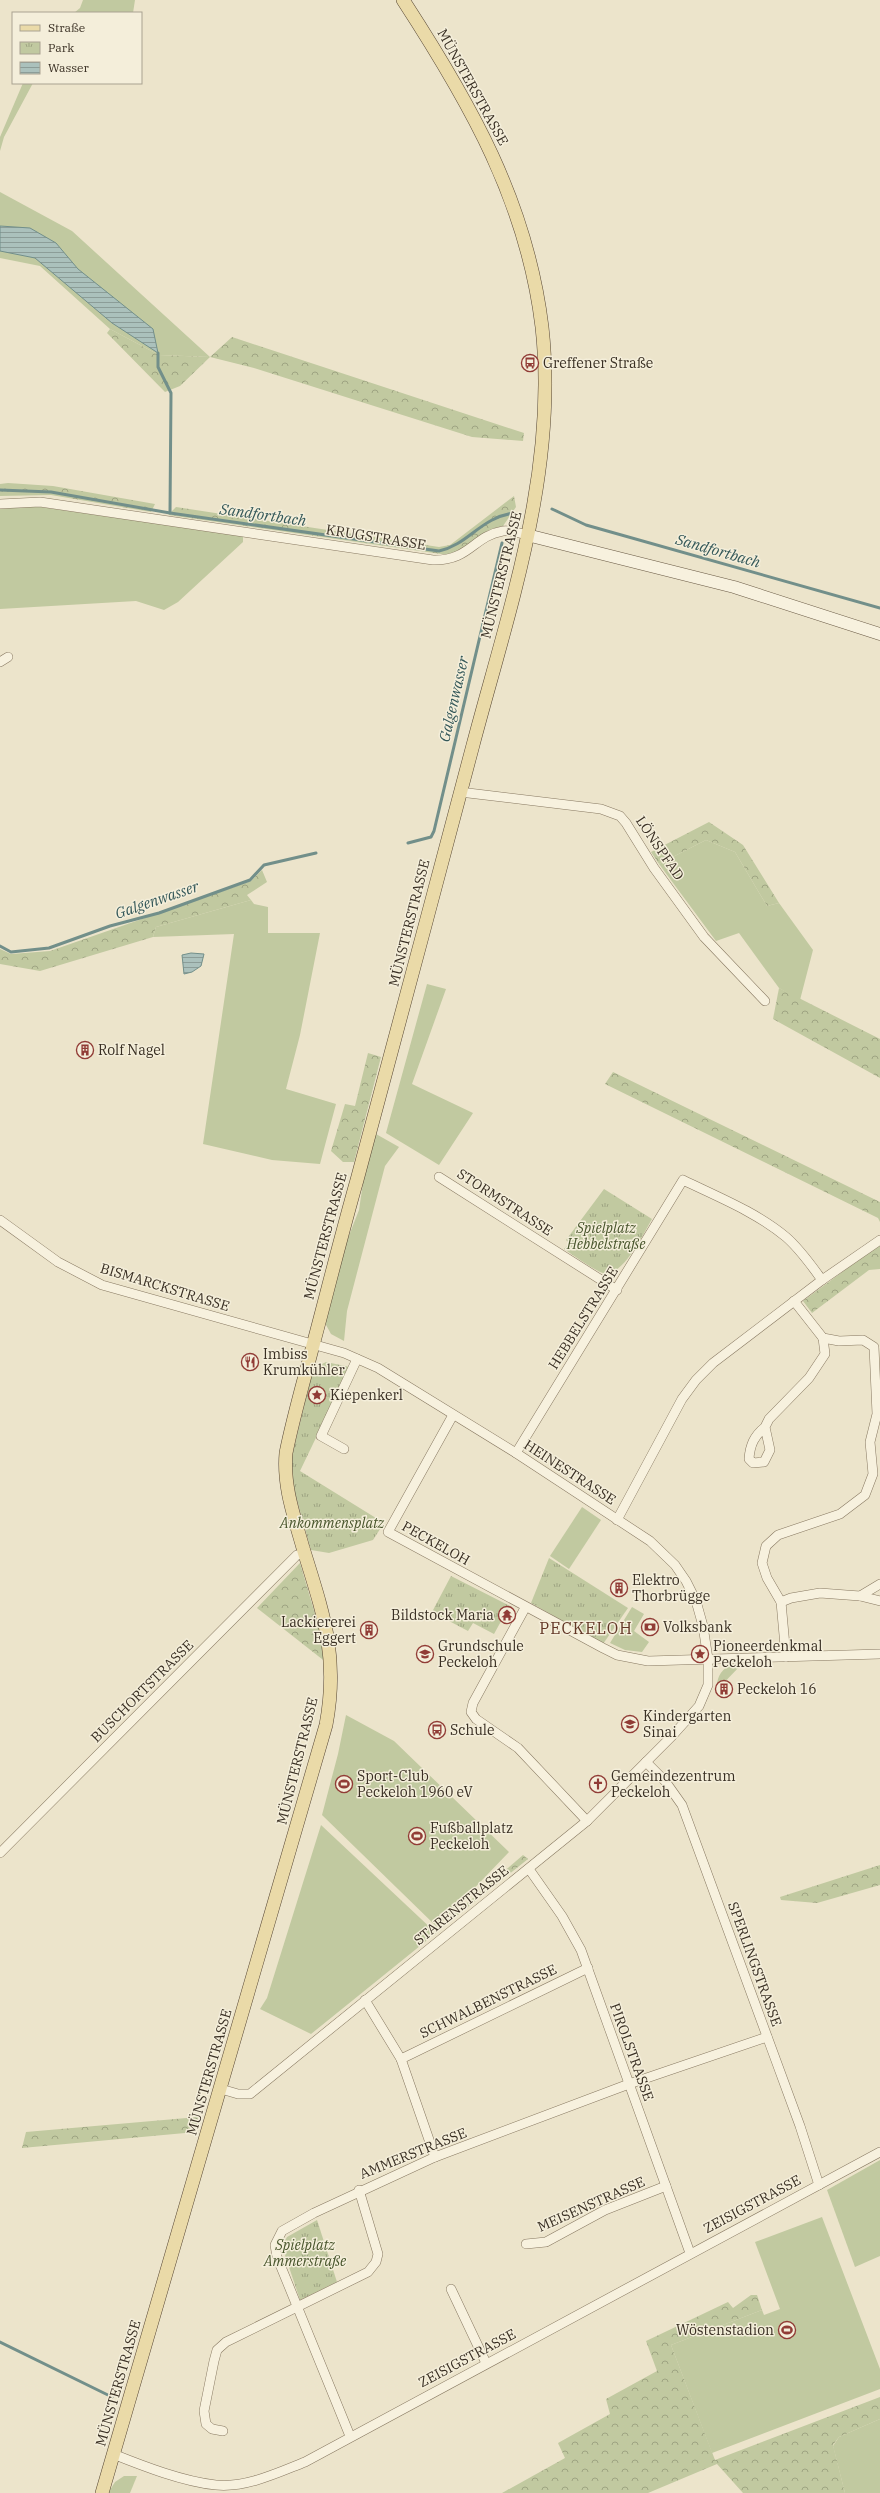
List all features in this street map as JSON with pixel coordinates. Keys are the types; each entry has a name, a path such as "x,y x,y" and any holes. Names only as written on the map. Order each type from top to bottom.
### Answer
{"main road":[{"name":"MÜNSTERSTRASSE","path":"102,2493 309,1789 330,1704 331,1655 327,1632 287,1489 285,1465 292,1424 527,535 540,472 545,409 542,326 534,276 514,206 490,148 456,83 404,0"},
{"path":"527,535 734,587 880,634"}],"street":[{"name":"KRUGSTRASSE","path":"0,504 40,502 433,560 458,557 492,534 510,531 527,535"},
{"name":"LÖNSPFAD","path":"460,792 601,809 620,816 626,822 654,868 704,937 765,1001"},
{"name":"STORMSTRASSE","path":"439,1177 617,1290"},
{"name":"HEBBELSTRASSE","path":"516,1453 683,1180 755,1216 786,1238 809,1261 822,1280"},
{"name":"BISMARCKSTRASSE","path":"0,1220 58,1262 102,1285 313,1345"},
{"path":"617,1520 682,1399 696,1380 714,1363 794,1301 880,1240"},
{"path":"765,1427 769,1419 809,1378 825,1354 823,1338 794,1301"},
{"path":"786,1657 781,1602 767,1578 762,1563 766,1546 778,1535 840,1514 865,1495 873,1474 870,1442 877,1414 874,1347 863,1340 840,1341 823,1338"},
{"name":"HEINESTRASSE","path":"313,1345 357,1359 392,1375 453,1415 516,1453 663,1552 686,1581 696,1601 703,1626 708,1659"},
{"path":"344,1449 321,1436 357,1359"},
{"name":"PECKELOH","path":"453,1415 388,1532 525,1608 617,1655 648,1661 880,1654"},
{"name":"BUSCHORTSTRASSE","path":"0,1853 297,1555 305,1554"},
{"path":"860,1596 880,1584"},
{"path":"781,1602 791,1598 820,1593 860,1596 880,1601"},
{"path":"525,1608 470,1708 471,1712 476,1719 518,1748 587,1821"},
{"name":"STARENSTRASSE","path":"221,2089 238,2094 250,2094 365,2000 529,1870 587,1821 699,1706 708,1685 708,1659"},
{"name":"SPERLINGSTRASSE","path":"646,1762 665,1781 682,1805 767,2037 819,2185"},
{"name":"PIROLSTRASSE","path":"529,1870 562,1916 588,1968 690,2253"},
{"name":"SCHWALBENSTRASSE","path":"401,2059 588,1968"},
{"path":"365,2000 401,2059 434,2157"},
{"name":"AMMERSTRASSE","path":"350,2436 298,2308 275,2245 282,2231 359,2190 434,2157 629,2084 767,2037"},
{"name":"ZEISIGSTRASSE","path":"114,2454 161,2472 215,2489 268,2477 304,2462 880,2152"},
{"name":"MEISENSTRASSE","path":"526,2244 546,2242 605,2210 666,2186"},
{"path":"223,2432 212,2429 206,2424 204,2410 217,2350 226,2342 298,2308 368,2272 376,2262 378,2254 359,2190"},
{"path":"451,2289 486,2364"}],"green space":[{"path":"83,0 135,0 133,12 75,12 80,8"},
{"path":"23,84 32,84 4,137 0,151 0,137"},
{"path":"0,192 72,231 210,357 159,355 110,329 40,266 0,258"},
{"path":"110,329 159,355 210,357 180,386 165,392 107,333"},
{"path":"232,337 524,433 523,441 472,437 254,368 210,357"},
{"path":"8,483 53,486 155,504 151,512 51,495 0,496 0,484"},
{"path":"514,496 516,507 503,526 489,530 459,552 448,555 168,515 176,507 439,547 450,545"},
{"path":"41,507 243,536 243,542 178,602 164,610 136,601 0,609 0,509"},
{"path":"709,822 743,845 779,903 767,906 735,852 706,840 659,864 651,852"},
{"path":"706,840 735,852 767,906 779,903 813,950 800,1000 779,988 739,933 716,941 659,864"},
{"path":"262,870 267,882 247,895 251,900 156,927 153,937 40,971 0,964 0,949 11,954 50,951 251,881"},
{"path":"251,900 254,904 268,907 268,933 320,933 300,1035 286,1089 336,1104 320,1164 272,1160 203,1144 234,934 153,937 156,927"},
{"path":"427,984 446,989 412,1084 473,1113 439,1165 386,1133"},
{"path":"779,988 880,1039 880,1078 773,1019"},
{"path":"368,1053 381,1057 354,1162 343,1162 331,1151 345,1104 355,1106"},
{"path":"613,1072 880,1202 880,1222 878,1218 605,1084"},
{"path":"376,1134 399,1147 385,1166 347,1311 344,1341 331,1334 325,1323 346,1243 359,1210 364,1176"},
{"name":"Spielplatz Hebbelstraße","path":"604,1189 652,1219 637,1245 623,1264 616,1270 608,1273 596,1270 564,1249 569,1243 566,1240"},
{"path":"880,1244 880,1269 869,1270 812,1313 803,1301"},
{"name":"Ankommensplatz","path":"326,1362 350,1367 300,1471 384,1523 373,1540 329,1553 311,1550 291,1479 291,1460 311,1378 316,1367"},
{"path":"582,1507 601,1520 569,1569 550,1556"},
{"path":"549,1558 628,1608 603,1644 531,1603"},
{"path":"300,1563 325,1648 327,1663 257,1608"},
{"path":"451,1576 512,1607 514,1610 512,1617 505,1614 494,1634 473,1623 468,1631 432,1612"},
{"path":"632,1607 644,1614 634,1631 649,1642 642,1652 625,1650 610,1643"},
{"path":"730,1665 741,1665 716,1691 719,1676 726,1667"},
{"name":"Fußballplatz Peckeloh","path":"346,1715 394,1741 509,1852 437,1927 322,1815 338,1754"},
{"path":"321,1825 436,1933 311,2034 260,2009 267,1998"},
{"path":"523,1855 528,1859 439,1930 438,1928"},
{"path":"880,1865 880,1885 817,1903 781,1900 780,1897"},
{"path":"198,2117 196,2132 22,2148 26,2132"},
{"path":"880,2160 880,2256 855,2267 827,2190"},
{"name":"Wöstenstadion","path":"822,2217 880,2369 880,2389 712,2453 671,2345 762,2310 764,2315 780,2309 755,2242"},
{"name":"Spielplatz Ammerstraße","path":"317,2220 337,2282 300,2300 282,2246 287,2237"},
{"path":"751,2295 757,2295 762,2310 671,2345 715,2460 880,2397 880,2419 839,2437 833,2445 845,2493 743,2493 717,2464 648,2493 502,2493 565,2458 558,2443 610,2414 606,2399 657,2371 646,2341 728,2302 733,2308"},
{"path":"880,2419 880,2493 845,2493 833,2446 839,2437"},
{"path":"124,2476 137,2476 130,2493 108,2493 115,2482"}],"water":[{"path":"0,226 30,228 56,243 78,269 153,329 158,353 112,323 35,258 0,251"},
{"path":"191,953 204,954 201,966 192,972 184,974 182,955"}],"waterway":[{"path":"158,353 158,367 171,393 170,513"},
{"name":"Sandfortbach","path":"0,490 51,492 170,513 439,551 458,543 492,520 514,513"},
{"name":"Sandfortbach","path":"552,509 586,525 880,608"},
{"name":"Galgenwasser","path":"408,843 431,837 434,831 502,543"},
{"name":"Galgenwasser","path":"0,946 11,952 49,948 110,926 159,913 250,880 264,865 316,853"},
{"path":"0,2342 112,2397"}],"place":[{"name":"Greffener Straße","path":"530,363"},
{"name":"Rolf Nagel","path":"85,1050"},
{"name":"Imbiss Krumkühler","path":"250,1362"},
{"name":"Kiepenkerl","path":"317,1395"},
{"name":"Elektro Thorbrügge","path":"619,1588"},
{"name":"Bildstock Maria","path":"507,1615"},
{"name":"Volksbank","path":"650,1627"},
{"name":"Lackiererei Eggert","path":"369,1630"},
{"name":"Grundschule Peckeloh","path":"425,1654"},
{"name":"Pioneerdenkmal Peckeloh","path":"700,1654"},
{"name":"Peckeloh 16","path":"724,1689"},
{"name":"Kindergarten Sinai","path":"630,1724"},
{"name":"Schule","path":"437,1730"},
{"name":"Sport-Club Peckeloh 1960 eV","path":"344,1784"},
{"name":"Gemeindezentrum Peckeloh","path":"598,1784"},
{"name":"Fußballplatz Peckeloh","path":"417,1836"},
{"name":"Wöstenstadion","path":"787,2330"}],"district":[{"name":"PECKELOH","path":"586,1628"}]}
